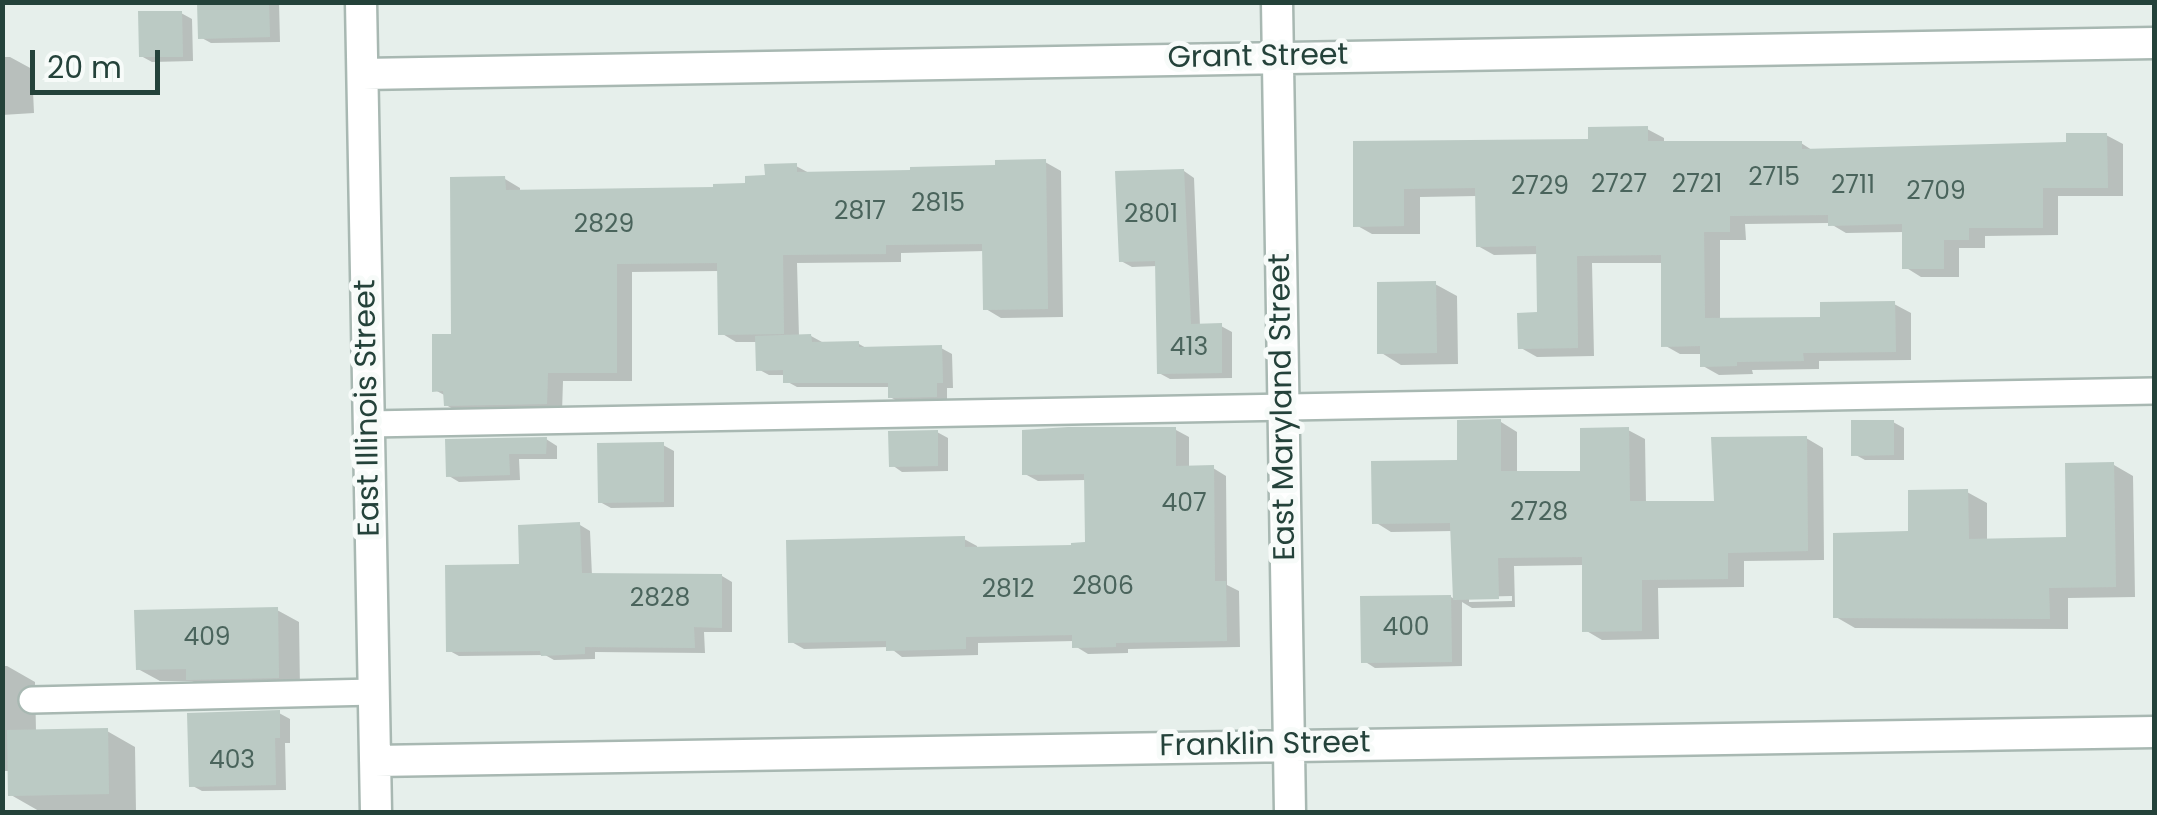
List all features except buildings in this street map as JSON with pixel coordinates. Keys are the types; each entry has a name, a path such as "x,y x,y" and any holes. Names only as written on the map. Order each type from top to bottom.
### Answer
{"street":[{"name":"East Illinois Street","path":"361,2 376,812"},
{"name":"East Maryland Street","path":"1277,2 1290,812"},
{"name":"Grant Street","path":"362,74 2154,43"},
{"name":"Franklin Street","path":"375,761 2154,732"}],"lane":[{"path":"368,424 2154,391"},
{"path":"32,700 374,692"}]}
